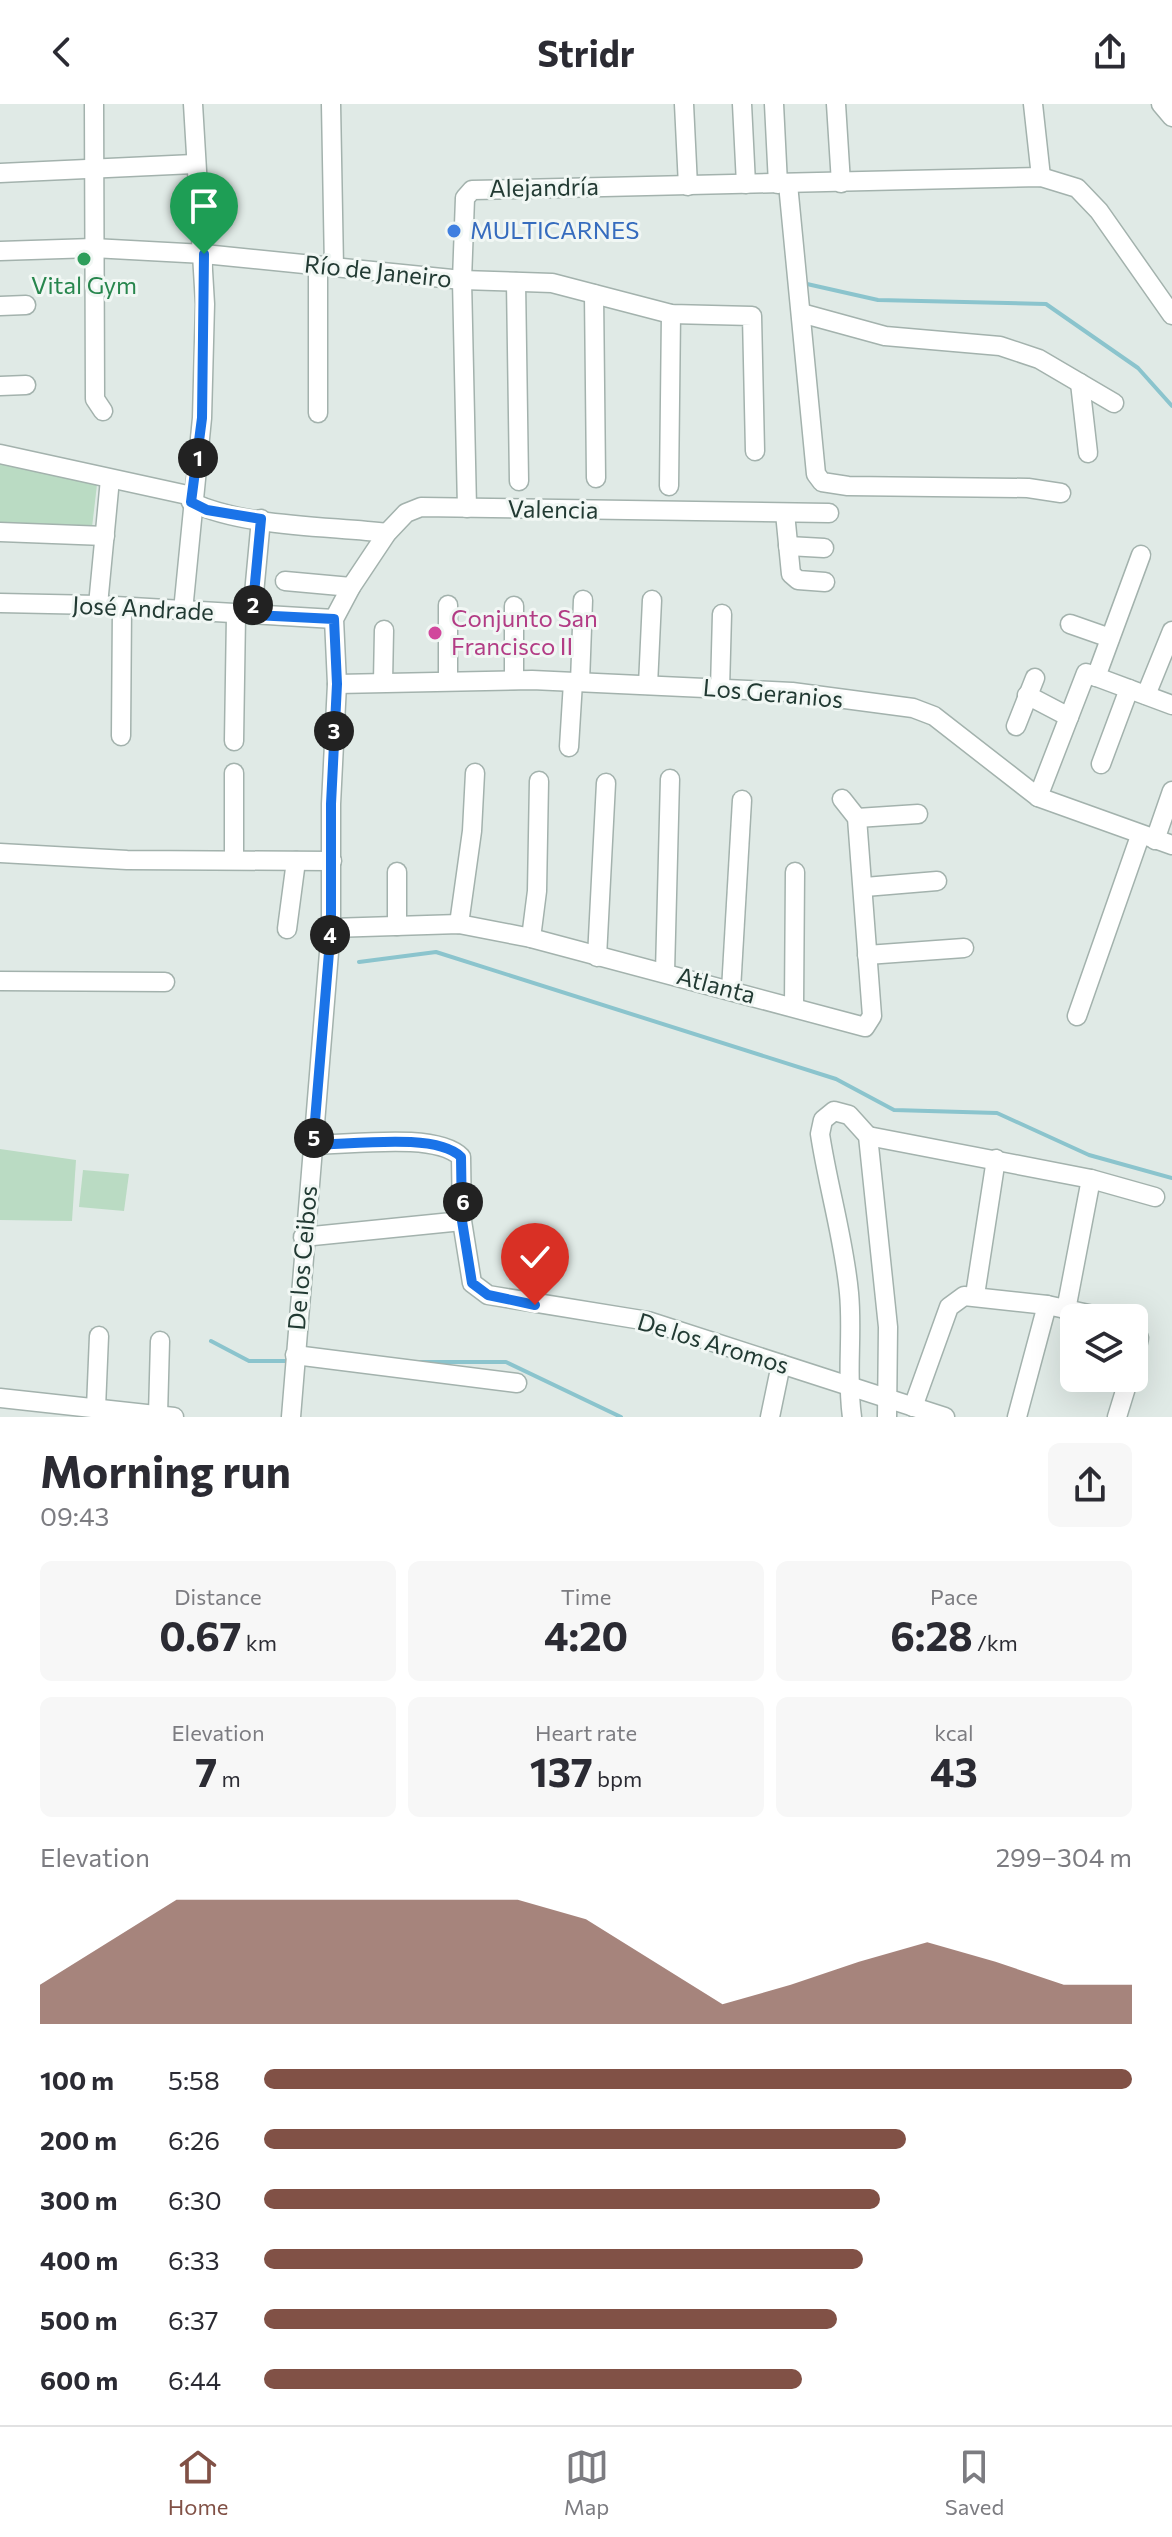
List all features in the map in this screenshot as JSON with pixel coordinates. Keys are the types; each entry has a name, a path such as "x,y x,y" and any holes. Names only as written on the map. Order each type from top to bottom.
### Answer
{"street":[{"path":"94,104 95,399 103,411"},
{"path":"183,611 202,418 204,254 194,164 193,104"},
{"path":"318,413 331,104"},
{"path":"684,104 688,186"},
{"path":"742,104 746,184 1041,177 1077,188 1099,211 1172,315"},
{"path":"774,104 801,313 816,474 822,482 848,486 1028,488 1061,493"},
{"path":"837,104 841,183"},
{"path":"1033,104 1041,177"},
{"path":"1161,104 1172,116"},
{"path":"0,173 194,164"},
{"name":"Alejandría","path":"467,508 462,280 465,198 472,190 746,184"},
{"name":"Río de Janeiro","path":"0,251 93,248 204,254 462,280 552,283 636,308 671,314 752,316 755,451"},
{"path":"516,282 519,481"},
{"path":"594,294 596,478"},
{"path":"0,306 26,305"},
{"path":"801,313 885,336 1000,346 1039,359 1114,403"},
{"path":"669,486 671,314"},
{"path":"1080,383 1088,453"},
{"path":"0,386 26,385"},
{"path":"0,454 192,499 207,510 387,533"},
{"path":"98,605 110,479"},
{"name":"Valencia","path":"334,619 387,533 406,513 421,507 829,513"},
{"path":"785,513 793,578 825,582"},
{"path":"234,741 244,615 261,519"},
{"path":"0,532 105,536"},
{"path":"788,546 824,548"},
{"path":"1038,797 1069,717 1110,638 1141,555"},
{"path":"285,581 351,587"},
{"path":"569,747 583,600"},
{"path":"648,685 652,600"},
{"name":"José Andrade","path":"0,603 98,605 334,619"},
{"path":"448,605 448,681"},
{"path":"514,606 514,680"},
{"path":"121,736 122,607"},
{"path":"720,689 722,614"},
{"name":"De los Ceibos","path":"291,1417 303,1237 331,928 331,804 337,684 334,619"},
{"path":"1070,624 1110,638"},
{"path":"383,682 384,630"},
{"path":"1101,764 1172,631"},
{"path":"1091,675 1172,705"},
{"name":"Los Geranios","path":"337,684 514,680 648,685 792,692 924,711 1038,797 1156,840"},
{"path":"1016,726 1031,686 1069,717"},
{"path":"234,773 234,860"},
{"path":"459,924 469,860 475,773"},
{"path":"665,972 670,779"},
{"path":"531,938 537,891 539,781"},
{"path":"597,957 606,783"},
{"path":"1077,1016 1156,840 1172,791"},
{"path":"842,799 857,818 918,814"},
{"path":"731,990 742,800"},
{"name":"Atlanta","path":"331,928 459,924 531,938 665,972 794,1006 859,1027 869,1025 872,1016 865,887 857,818"},
{"path":"0,853 127,860 332,861"},
{"path":"287,929 296,861"},
{"path":"397,872 397,926"},
{"path":"794,1006 795,872"},
{"path":"865,887 937,881"},
{"path":"867,955 964,948"},
{"path":"0,981 165,982"},
{"path":"852,1417 847,1385 850,1334 846,1263 820,1134 823,1120 831,1112 849,1115 868,1136 888,1327 887,1417"},
{"path":"868,1136 1091,1179 1155,1197"},
{"name":"De los Aromos","path":"313,1145 428,1143 451,1147 461,1157 462,1221 472,1283 488,1295 648,1321 945,1417"},
{"path":"975,1295 996,1159"},
{"path":"1067,1304 1091,1179"},
{"path":"303,1237 462,1221"},
{"path":"913,1407 949,1307 964,1296 975,1295 1060,1308"},
{"path":"1017,1417 1047,1305"},
{"path":"96,1408 99,1336"},
{"path":"0,1398 54,1410 96,1408 166,1416 160,1341"},
{"path":"295,1355 517,1383"},
{"path":"770,1417 781,1364"},
{"path":"1117,1417 1125,1392"}],"green space":[{"path":"0,454 98,476 91,536 0,532"},
{"path":"0,1149 76,1160 72,1221 0,1220"},
{"path":"83,1170 129,1174 124,1211 79,1207"}],"waterway":[{"path":"807,284 878,300 1046,304 1138,368 1172,406"},
{"path":"359,962 436,952 836,1079 894,1110 997,1113 1089,1155 1172,1178"},
{"path":"211,1341 249,1361 292,1361"},
{"path":"417,1362 506,1362 621,1417"}],"place":[{"name":"MULTICARNES","path":"454,231"},
{"name":"Vital Gym","path":"84,259"},
{"name":"Conjunto San Francisco II","path":"435,633"}],"route":[{"path":"204,254 202,418 191,502 207,510 261,519 252,615 334,619 332,632 337,684 331,804 331,928 313,1145 428,1143 451,1147 461,1157 462,1221 472,1283 488,1295 535,1305"}]}
